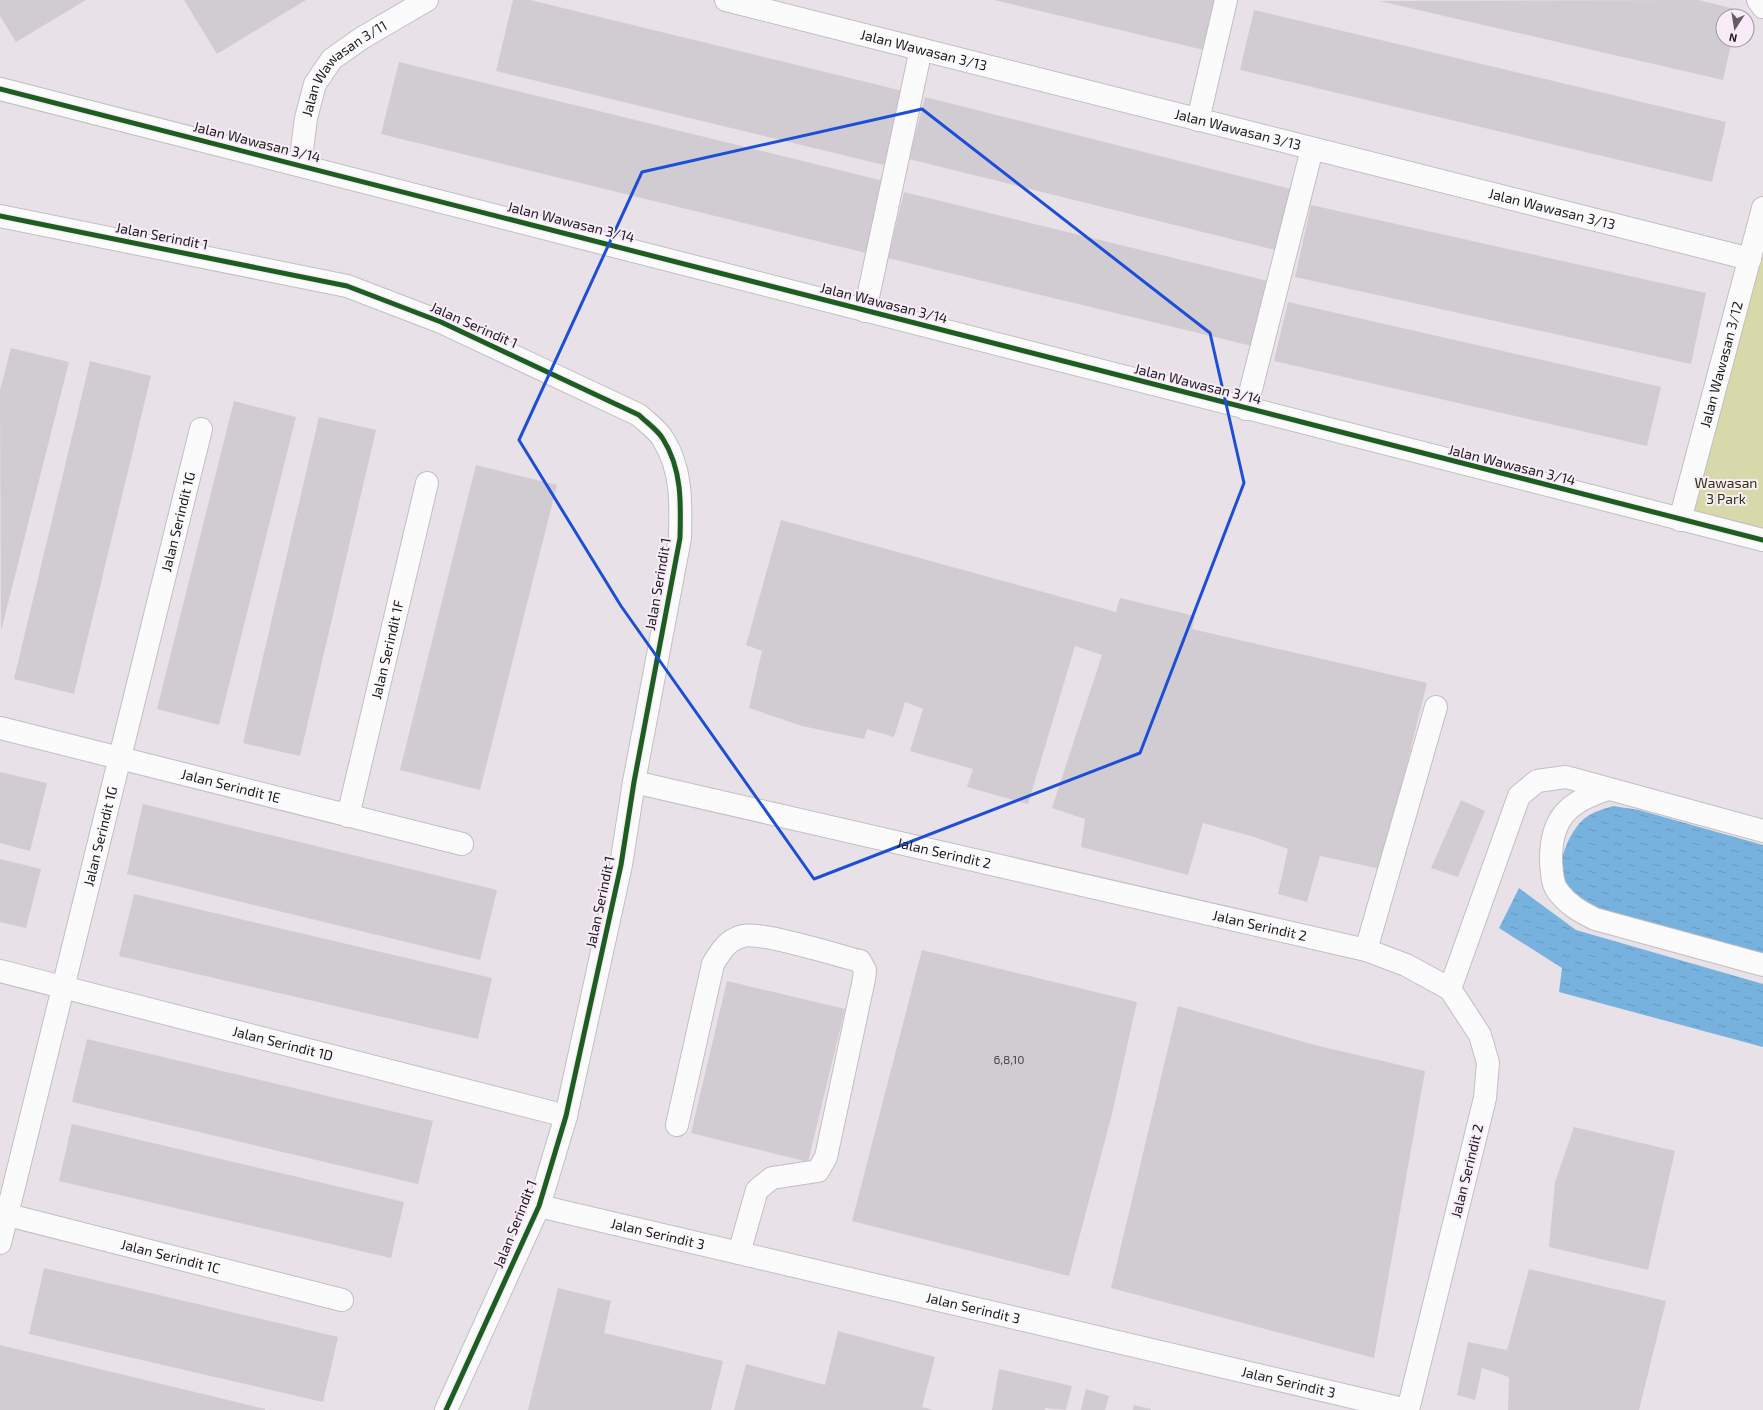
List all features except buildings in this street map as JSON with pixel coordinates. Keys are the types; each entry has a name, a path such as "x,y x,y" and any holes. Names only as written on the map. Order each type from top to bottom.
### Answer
{"street":[{"name":"Jalan Wawasan 3/11","path":"300,165 306,118 315,84 332,59 362,38 428,0"},
{"name":"Jalan Wawasan 3/13","path":"726,0 1750,259"},
{"path":"1198,120 1226,0"},
{"path":"1758,0 1763,7"},
{"path":"865,311 921,49"},
{"name":"Jalan Wawasan 3/14","path":"0,88 1680,520 1763,540"},
{"path":"1246,408 1312,149"},
{"name":"Jalan Wawasan 3/12","path":"1680,520 1763,208"},
{"name":"Jalan Serindit 1","path":"0,216 347,286 441,322 639,415 663,438 675,464 681,497 680,538 634,782 621,865 566,1116 539,1206 446,1410"},
{"name":"Jalan Serindit 1G","path":"0,1242 3,1214 63,987 201,430"},
{"name":"Jalan Serindit 1F","path":"348,816 427,483"},
{"path":"1366,950 1436,707"},
{"name":"Jalan Serindit 1E","path":"0,728 462,844"},
{"path":"1450,989 1519,796 1537,781 1566,777 1763,831"},
{"name":"Jalan Serindit 2","path":"634,782 1366,950 1406,965 1450,989 1480,1034 1488,1063 1485,1098 1407,1410"},
{"path":"1608,788 1572,804 1561,817 1554,834 1551,853 1552,874 1556,889 1574,908 1595,919 1763,965"},
{"path":"677,1125 713,964 725,944 744,935 762,936 860,961 865,970 864,980 826,1157 818,1171 772,1178 757,1190 739,1253"},
{"name":"Jalan Serindit 1D","path":"0,971 566,1116"},
{"name":"Jalan Serindit 3","path":"539,1206 1407,1410"},
{"name":"Jalan Serindit 1C","path":"3,1214 342,1300"}],"highlighted area":[{"path":"922,109 1210,333 1244,483 1140,753 814,879 621,606 519,440 642,172"}],"green space":[{"name":"Wawasan 3 Park","path":"1763,204 1763,540 1680,520"}],"water":[{"path":"1613,806 1639,810 1763,845 1763,958 1583,906 1572,895 1564,886 1561,875 1562,857 1569,839 1579,823 1585,818 1595,812"},
{"path":"1519,888 1576,930 1763,984 1763,1047 1559,992 1562,968 1499,928"}],"cycle path":[{"path":"0,89 1763,540"},
{"path":"0,216 347,286 441,322 639,415 661,436 674,462 680,499 680,538 634,782 621,865 566,1116 539,1206 446,1410"}]}
